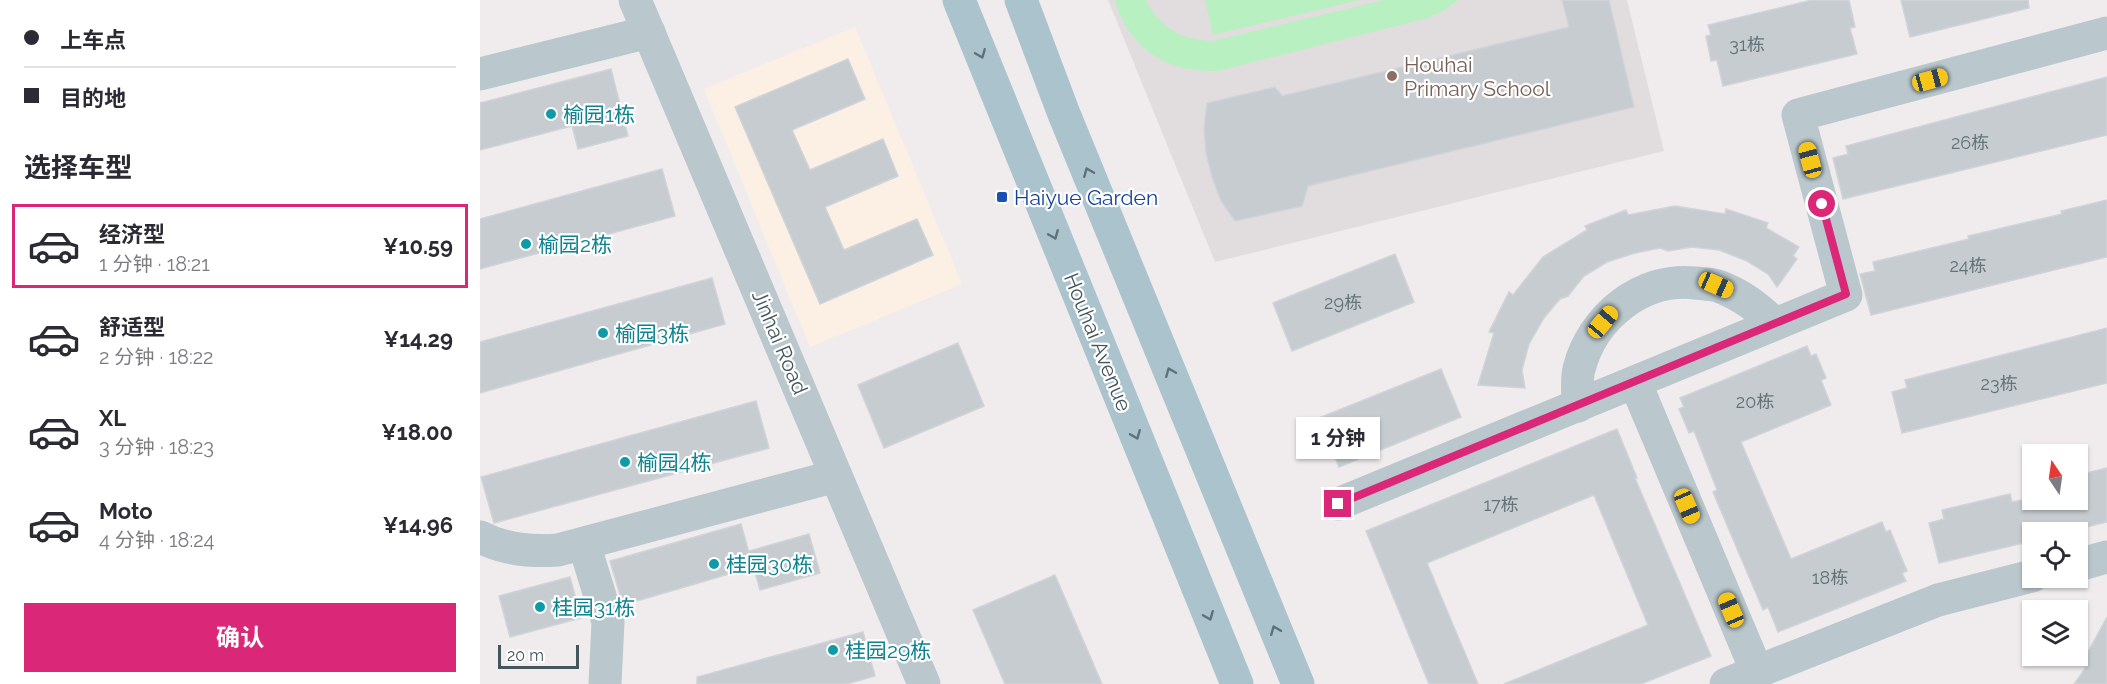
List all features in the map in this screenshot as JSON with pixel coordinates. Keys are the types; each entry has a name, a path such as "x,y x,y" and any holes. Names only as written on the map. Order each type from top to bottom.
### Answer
{"main road":[{"name":"Houhai Avenue","path":"959,0 1237,684"},
{"path":"1021,0 1064,114 1298,684"}],"street":[{"name":"Jinhai Road","path":"635,0 924,684"},
{"path":"480,74 649,32"},
{"path":"1338,504 1846,294 1798,115 2107,33"},
{"path":"1578,406 1579,370 1592,336 1615,308 1645,290 1680,281 1716,285 1749,300 1775,324"},
{"path":"1635,382 1757,672"},
{"path":"480,537 511,549 558,550 836,476"},
{"path":"584,544 608,622 605,684"},
{"path":"2088,562 2107,557"},
{"path":"1726,684 1938,600 2022,579"}],"shaded area":[{"name":"Houhai Primary School","path":"1108,0 1627,0 1664,151 1215,262"},
{"path":"855,27 962,284 810,347 704,89"}],"green space":[{"path":"1115,0 1146,0 1158,18 1173,31 1191,38 1213,41 1384,0 1458,0 1445,10 1428,18 1218,71 1200,71 1167,63 1141,45 1121,17"},
{"path":"1205,0 1360,0 1213,35"}],"building":[{"path":"1562,0 1609,0 1634,107 1308,186 1302,206 1235,221 1221,201 1206,153 1204,128 1207,103 1275,87 1282,96 1569,27"},
{"path":"1812,0 1849,0 1855,27 1850,28 1857,54 1723,86 1717,60 1711,61 1706,36 1711,35 1708,25"},
{"path":"1901,0 2028,0 2029,8 1910,37"},
{"path":"848,59 865,99 792,130 810,170 883,139 898,176 825,207 844,250 917,219 933,255 820,304 735,107"},
{"name":"榆园1栋","path":"611,69 628,136 578,149 572,126 480,150 480,103"},
{"path":"2107,77 2107,135 1843,199 1833,158 1848,154 1846,146"},
{"name":"榆园2栋","path":"662,169 675,216 480,269 480,219"},
{"path":"2107,200 2107,257 1871,315 1860,274 1875,271 1873,262 1969,239 1968,236 2062,214 2061,211"},
{"path":"1675,206 1725,214 1726,209 1768,223 1766,228 1799,247 1793,256 1797,259 1777,287 1768,274 1747,261 1719,250 1692,247 1668,251 1660,248 1607,262 1584,276 1568,296 1560,299 1544,318 1529,344 1522,370 1525,388 1478,385 1494,333 1489,332 1509,292 1513,295 1543,257 1587,230 1585,226 1626,210 1628,215"},
{"path":"1395,254 1414,302 1292,351 1273,303"},
{"name":"榆园3栋","path":"712,278 725,324 480,393 480,342"},
{"path":"2107,328 2107,383 1902,433 1892,392 1907,388 1905,380"},
{"path":"958,343 984,406 884,448 858,385"},
{"path":"1807,346 1811,356 1816,354 1826,378 1821,380 1831,405 1741,442 1791,559 1882,522 1886,532 1890,530 1907,571 1902,573 1906,581 1778,632 1768,607 1763,610 1713,492 1717,490 1694,431 1689,433 1679,409 1684,407 1680,398"},
{"path":"1441,369 1461,417 1339,467 1319,418"},
{"name":"榆园4栋","path":"756,401 769,448 494,523 481,477"},
{"path":"1617,429 1637,478 1635,478 1711,656 1641,684 1504,684 1648,625 1594,495 1427,563 1478,684 1429,684 1366,531"},
{"path":"2107,468 2107,522 2088,527 2088,522 2022,522 2022,543 1939,563 1929,523 1944,519 1942,510 2010,494 2012,502 2022,500 2022,510 2088,510 2088,473"},
{"name":"桂园30栋","path":"741,524 753,567 623,605 610,561"},
{"path":"809,534 820,573 760,590 749,551"},
{"path":"1055,575 1102,684 1005,684 973,610"},
{"name":"桂园31栋","path":"570,577 581,618 510,637 499,596"},
{"path":"2107,617 2107,684 2074,684 2088,666 2088,652"},
{"name":"桂园29栋","path":"863,632 875,676 847,684 697,684 697,677"}],"place":[{"name":"Houhai Primary School","path":"1392,76"},
{"name":"榆园1栋","path":"551,114"},
{"name":"Haiyue Garden","path":"1002,197"},
{"name":"榆园2栋","path":"526,244"},
{"name":"榆园3栋","path":"603,333"},
{"name":"榆园4栋","path":"625,462"},
{"name":"桂园30栋","path":"714,564"},
{"name":"桂园31栋","path":"540,607"},
{"name":"桂园29栋","path":"833,650"}],"route":[{"path":"1338,504 1846,294 1822,204"}]}
